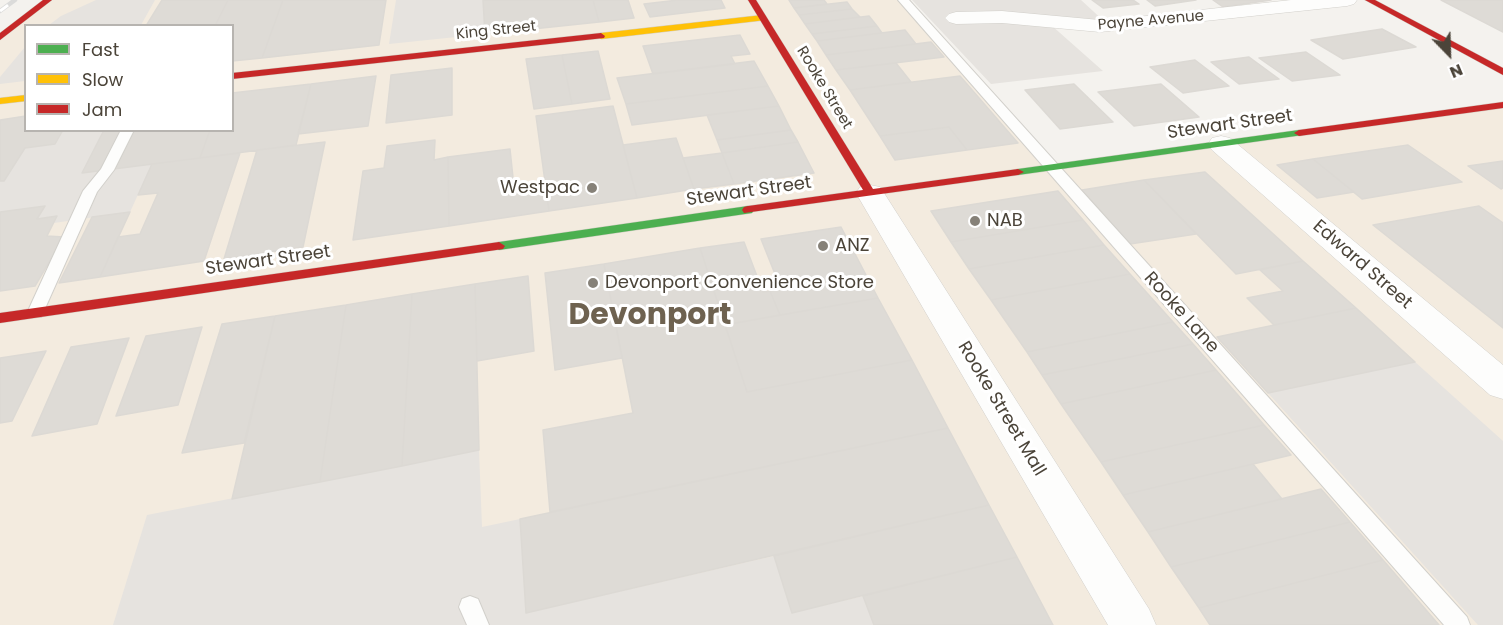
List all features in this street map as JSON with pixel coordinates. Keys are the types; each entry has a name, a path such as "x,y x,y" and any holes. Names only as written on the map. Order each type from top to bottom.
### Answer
{"street":[{"path":"0,37 48,0"},
{"name":"Rooke Street","path":"752,0 870,192"},
{"name":"Payne Avenue","path":"956,18 1002,17 1119,26 1347,0"},
{"path":"1369,0 1503,72"},
{"name":"King Street","path":"234,76 763,18"},
{"path":"0,101 24,98"},
{"name":"Stewart Street","path":"0,318 1051,166 1503,105"},
{"name":"Edward Street","path":"1221,144 1503,385"},
{"name":"Rooke Street Mall","path":"870,192 1133,625"}],"lane":[{"name":"Rooke Lane","path":"903,0 1459,625"},
{"path":"35,312 90,191 107,170 127,132"}],"shaded area":[{"path":"48,0 903,0 1051,166 1503,105 1503,625 0,625 0,38"},
{"path":"96,0 155,0 142,24 50,24 61,16"},
{"path":"396,0 483,0 485,34 389,44"},
{"path":"912,0 1081,0 1106,23 1042,17 1103,71 991,84"},
{"path":"24,48 24,81 0,84 0,77"},
{"path":"62,132 103,132 82,173 152,164 130,212 54,223 56,216 37,219 44,206 0,212 0,181 4,181 25,148 55,144"},
{"path":"1415,362 1503,441 1503,625 1478,625 1268,393"},
{"path":"479,450 482,527 520,519 526,613 774,556 792,613 863,596 874,625 113,625 147,515"}],"building":[{"path":"162,0 228,0 216,24 147,24"},
{"path":"228,0 283,0 262,58 234,61 234,24 216,24"},
{"path":"283,0 386,0 379,45 262,58"},
{"path":"483,0 593,0 599,22 485,34"},
{"path":"593,0 628,0 634,18 599,22"},
{"path":"678,0 721,0 725,8 650,17 644,4"},
{"path":"789,0 824,0 827,4 794,8"},
{"path":"1092,0 1133,0 1139,4 1103,8"},
{"path":"1147,0 1196,0 1155,6"},
{"path":"1213,0 1271,0 1223,7"},
{"path":"1441,0 1503,0 1503,32"},
{"path":"847,2 852,9 799,15 794,8"},
{"path":"852,9 860,17 805,24 799,15"},
{"path":"869,16 877,26 812,34 805,24"},
{"path":"877,26 882,33 817,41 812,34"},
{"path":"1382,29 1416,47 1343,59 1311,40"},
{"path":"905,30 916,44 826,55 817,41"},
{"path":"740,35 750,54 731,56 735,64 653,74 643,46"},
{"path":"931,42 944,57 836,70 826,55"},
{"path":"598,51 610,99 572,104 562,55"},
{"path":"1306,52 1340,75 1292,81 1259,58"},
{"path":"562,55 572,104 534,109 526,59"},
{"path":"1249,57 1279,79 1239,84 1211,62"},
{"path":"1195,60 1229,86 1183,93 1150,67"},
{"path":"754,61 768,86 626,104 617,78"},
{"path":"896,63 911,82 850,90 836,70"},
{"path":"452,68 452,115 386,123 391,75"},
{"path":"376,76 368,126 298,134 311,84"},
{"path":"960,76 1018,143 967,150 949,127 880,136 850,90"},
{"path":"311,84 296,145 200,158 209,132 234,132 234,93"},
{"path":"1074,84 1113,122 1060,129 1025,90"},
{"path":"1161,84 1199,117 1134,126 1098,92"},
{"path":"768,86 779,106 632,125 626,104"},
{"path":"613,106 637,198 549,211 536,116"},
{"path":"779,106 791,130 717,140 707,115"},
{"path":"24,116 24,132 62,132 55,144 25,148 4,181 0,181 0,120"},
{"path":"949,127 967,150 895,160 880,136"},
{"path":"791,130 798,142 722,153 717,140"},
{"path":"103,132 209,132 200,158 82,173"},
{"path":"676,138 694,189 637,198 623,145"},
{"path":"435,140 434,160 448,157 449,226 353,240 363,171 384,168 387,146"},
{"path":"325,142 303,247 224,259 257,150"},
{"path":"798,142 814,173 734,184 722,153"},
{"path":"1408,145 1462,182 1362,199 1313,159"},
{"path":"510,149 514,187 545,182 549,211 449,226 448,157"},
{"path":"240,153 204,261 100,277 118,237 140,234 158,193 138,195 152,164"},
{"path":"722,153 734,184 694,189 683,158"},
{"path":"1313,159 1354,192 1317,198 1277,165"},
{"path":"1503,161 1503,188 1501,189 1468,166"},
{"path":"1205,172 1303,261 1236,274 1144,180"},
{"path":"1144,180 1196,234 1130,244 1082,190"},
{"path":"1058,191 1083,220 951,242 931,211"},
{"path":"45,206 37,219 57,216 47,236 64,237 35,286 0,291 0,212"},
{"path":"1479,206 1503,223 1503,328 1373,225"},
{"path":"130,212 100,277 59,283 92,217"},
{"path":"1083,220 1104,245 969,269 951,242"},
{"path":"841,227 878,298 780,315 770,291 781,289 761,239"},
{"path":"744,242 763,292 770,291 780,315 725,325 700,248"},
{"path":"1104,245 1130,274 991,300 969,269"},
{"path":"700,248 747,392 912,360 948,428 550,512 543,430 633,413 604,264"},
{"path":"1303,261 1356,308 1274,325 1247,298 1283,291 1260,270"},
{"path":"604,264 622,358 555,370 545,273"},
{"path":"1130,274 1173,322 1027,352 991,300"},
{"path":"528,276 534,351 477,361 475,284"},
{"path":"475,284 479,450 402,466 412,294"},
{"path":"412,294 402,466 320,482 346,305"},
{"path":"878,298 912,360 747,392 725,325"},
{"path":"346,305 320,482 232,499 275,316"},
{"path":"1356,308 1415,362 1268,393 1217,337"},
{"path":"275,316 244,443 182,453 222,324"},
{"path":"1173,322 1193,344 1042,375 1027,352"},
{"path":"202,327 178,405 116,416 146,336"},
{"path":"129,338 97,424 32,436 71,347"},
{"path":"1193,344 1216,370 1061,404 1042,375"},
{"path":"46,351 12,421 0,423 0,358"},
{"path":"1216,370 1264,425 1101,462 1061,404"},
{"path":"1264,425 1291,455 1123,495 1101,462"},
{"path":"948,428 989,505 526,613 520,519"},
{"path":"1253,464 1282,499 1148,532 1123,495"},
{"path":"1321,489 1350,522 1171,567 1148,532"},
{"path":"989,505 1017,557 792,613 774,556"},
{"path":"1350,522 1383,560 1199,608 1171,567"},
{"path":"1017,557 1053,625 874,625 863,596"},
{"path":"1383,560 1439,625 1210,625 1199,608"}],"railway":[{"path":"0,11 15,0"}],"traffic: fast":[{"path":"1018,172 1299,133"},
{"path":"499,246 748,210"}],"traffic: slow":[{"path":"601,36 763,18"},
{"path":"0,101 24,98"}],"traffic: jam":[{"path":"0,37 48,0"},
{"path":"752,0 870,193"},
{"path":"1369,0 1503,72"},
{"path":"234,76 601,36"},
{"path":"1299,133 1503,105"},
{"path":"748,210 1018,172"},
{"path":"0,318 499,246"}],"place":[{"name":"Westpac","path":"592,188"},
{"name":"NAB","path":"975,221"},
{"name":"ANZ","path":"823,246"},
{"name":"Devonport Convenience Store","path":"593,283"}],"district":[{"name":"Devonport","path":"650,316"}]}
